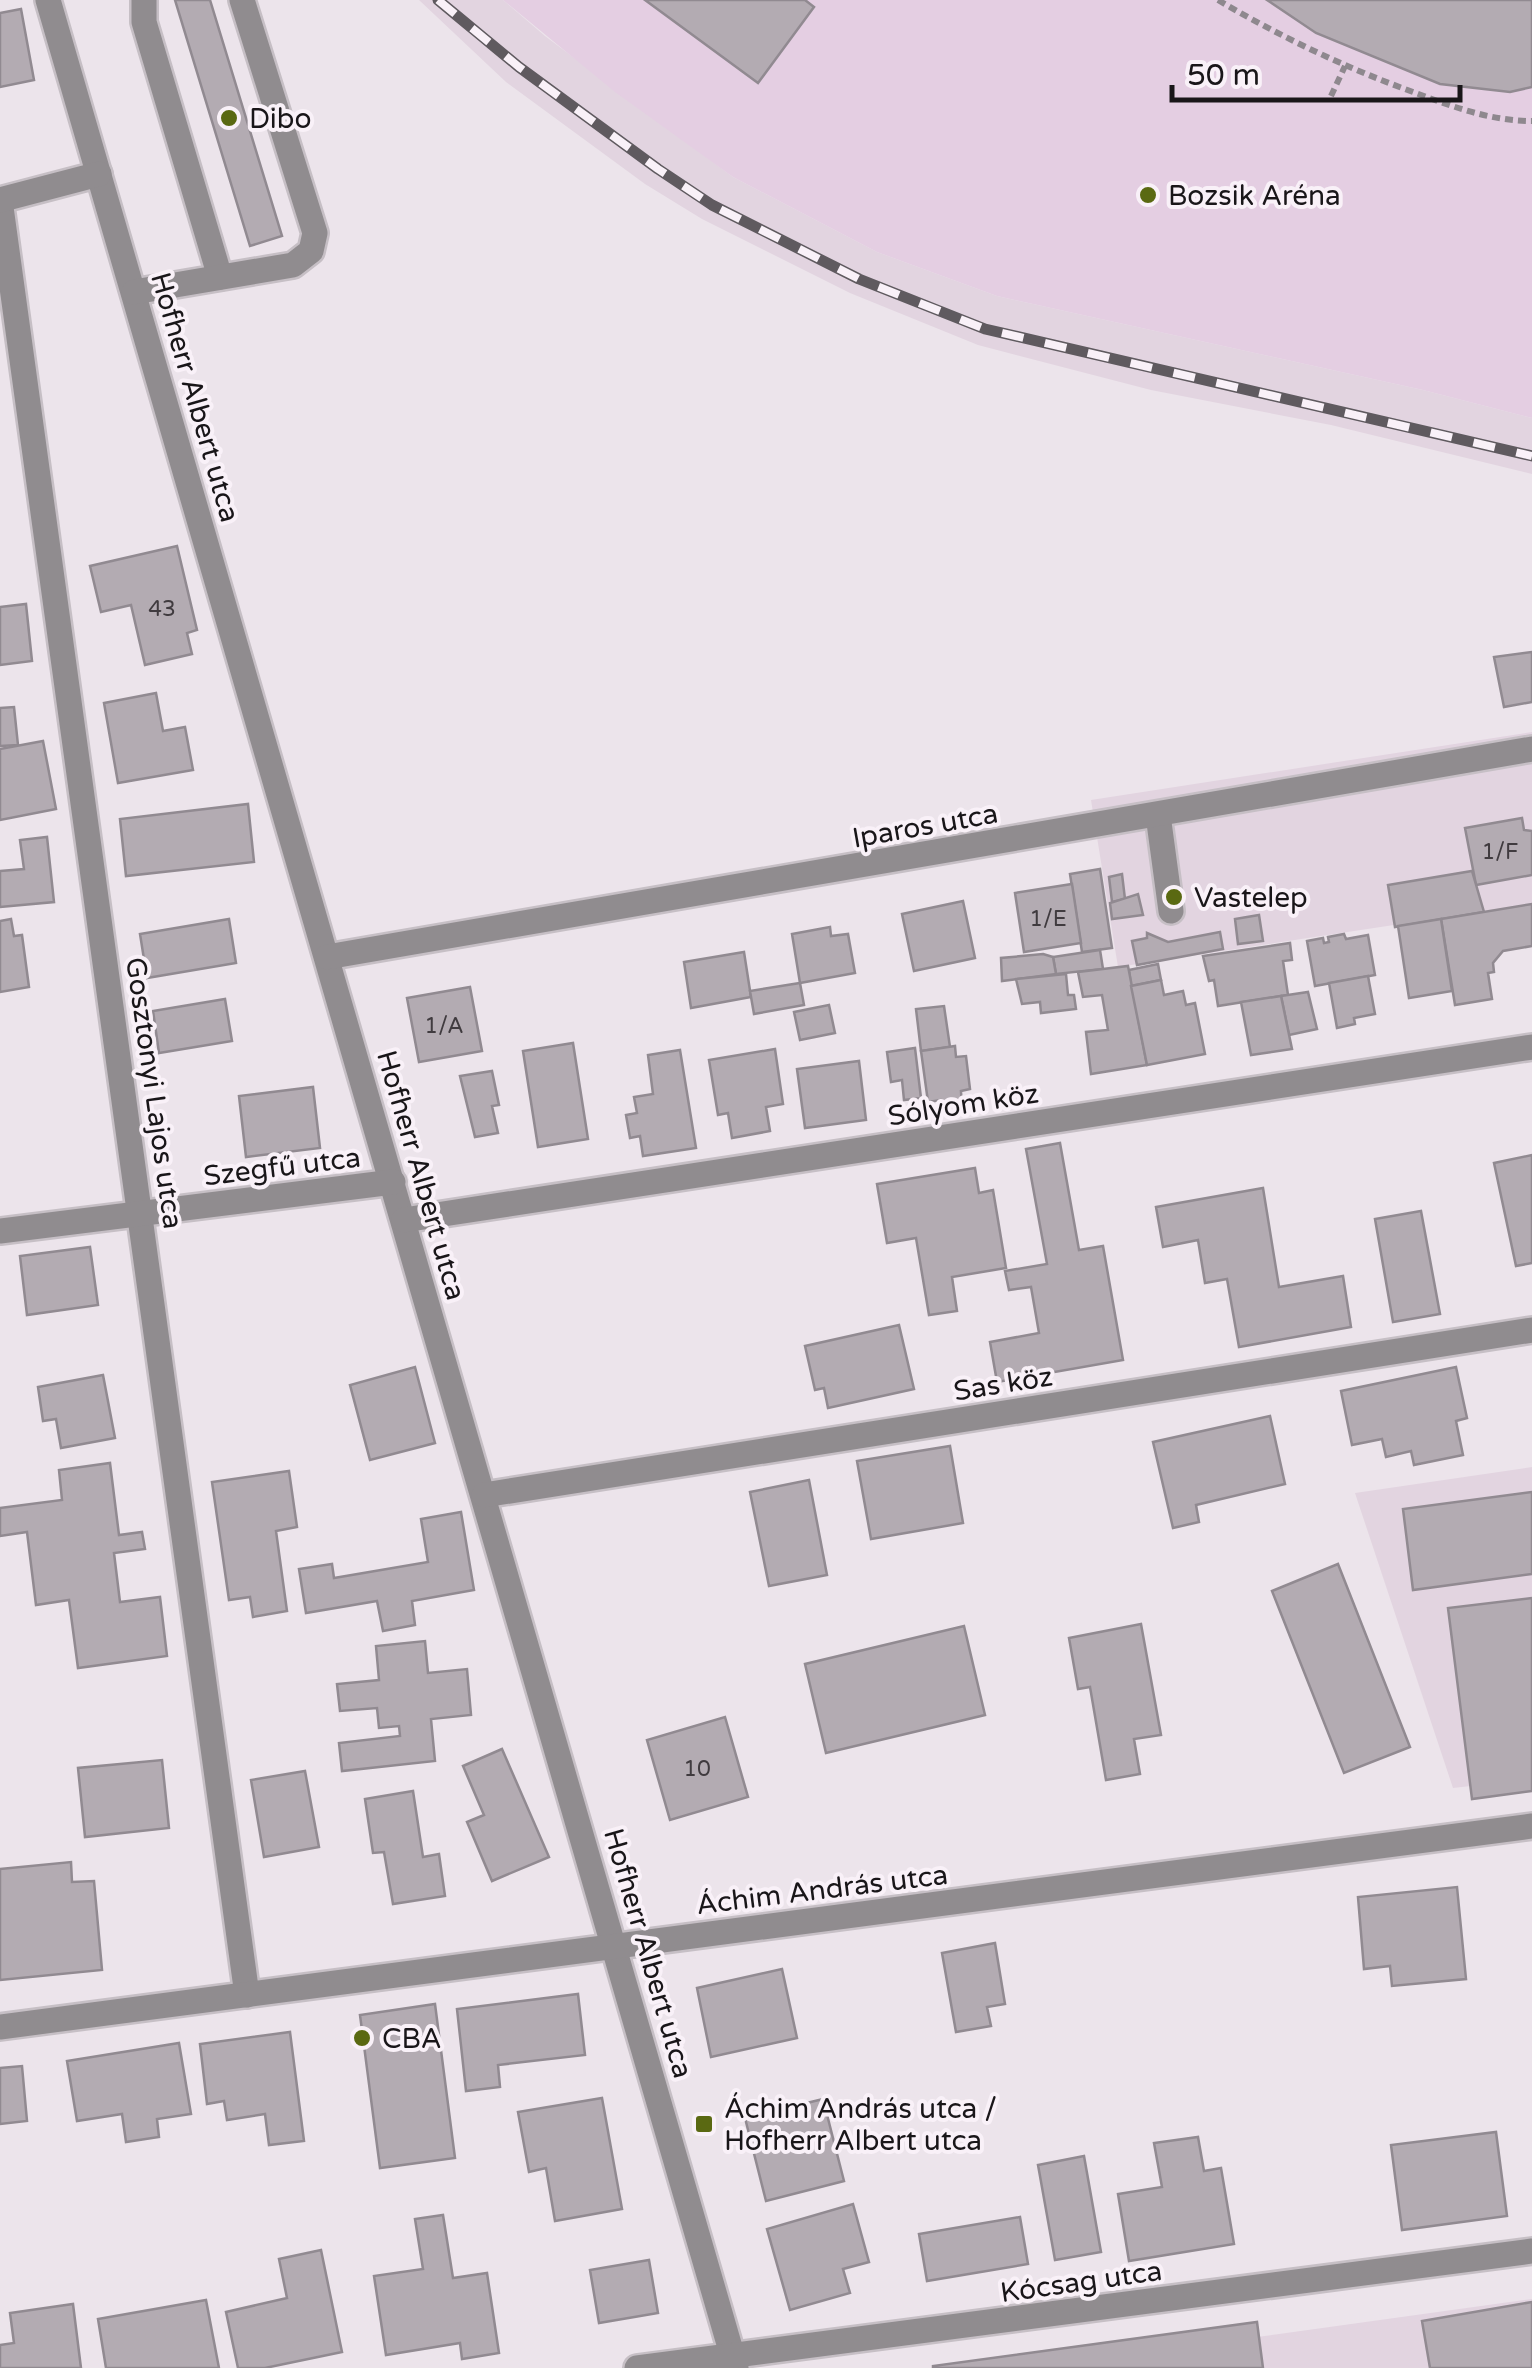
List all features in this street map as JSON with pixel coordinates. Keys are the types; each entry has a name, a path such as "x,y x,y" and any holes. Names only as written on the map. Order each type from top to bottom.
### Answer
{"street":[{"name":"Hofherr Albert utca","path":"48,0 735,2362"},
{"path":"144,0 144,22 220,277"},
{"path":"134,292 293,265 311,251 316,232 242,0"},
{"path":"0,200 99,174"},
{"name":"Gosztonyi Lajos utca","path":"0,200 248,1996"},
{"name":"Iparos utca","path":"327,956 1532,749"},
{"path":"1158,816 1171,911"},
{"name":"Sólyom köz","path":"404,1220 1532,1047"},
{"name":"Szegfű utca","path":"0,1231 393,1182"},
{"name":"Sas köz","path":"484,1495 1532,1330"},
{"name":"Áchim András utca","path":"0,2026 1532,1826"},
{"name":"Kócsag utca","path":"637,2368 774,2360 1532,2252"}],"path":[{"path":"1218,0 1280,38 1345,66 1460,109 1511,121 1532,120"},
{"path":"1331,96 1345,66"}],"shaded area":[{"path":"419,0 503,0 733,177 877,252 997,296 1423,390 1532,418 1532,474 1331,425 1151,390 978,345 850,293 702,219 645,184 506,82"},
{"name":"Bozsik Aréna","path":"503,0 1532,0 1532,418 1423,390 997,296 877,252 733,177 615,92"},
{"path":"1532,732 1532,904 1118,967 1091,800"},
{"path":"1532,1467 1532,1779 1453,1788 1355,1493"},
{"path":"1532,2299 1532,2368 1035,2368"}],"building":[{"name":"Dibo","path":"175,0 210,0 282,236 250,246"},
{"path":"645,0 805,0 814,7 758,83"},
{"path":"1267,0 1532,0 1532,87 1510,92 1440,84 1316,33"},
{"path":"21,9 34,80 0,87 0,13"},
{"path":"177,546 197,630 187,633 192,654 145,665 131,605 101,612 90,566"},
{"path":"26,604 32,661 0,665 0,607"},
{"path":"1532,652 1532,702 1504,707 1494,657"},
{"path":"156,693 163,731 185,727 193,770 118,783 104,703"},
{"path":"14,707 18,745 0,746 0,708"},
{"path":"43,741 56,809 0,820 0,749"},
{"path":"248,804 254,862 126,876 120,819"},
{"path":"1522,818 1524,830 1532,831 1532,875 1476,885 1465,828"},
{"path":"47,837 54,902 0,907 0,871 24,869 20,840"},
{"path":"1100,869 1112,948 1082,952 1070,874"},
{"path":"1472,871 1484,912 1395,927 1388,885"},
{"path":"1122,874 1125,899 1112,902 1109,877"},
{"path":"1072,884 1081,943 1024,952 1015,893"},
{"path":"1138,894 1143,915 1112,919 1110,903"},
{"path":"963,901 975,958 914,971 902,914"},
{"path":"1532,904 1532,946 1503,951 1493,963 1494,972 1488,973 1492,999 1455,1005 1441,919"},
{"path":"1259,915 1263,941 1238,944 1235,919"},
{"path":"11,919 14,936 22,935 29,987 0,992 0,921"},
{"path":"229,919 236,963 147,978 140,934"},
{"path":"1441,919 1452,991 1409,998 1398,926"},
{"path":"830,927 831,936 848,934 855,973 800,983 792,934"},
{"path":"1220,932 1223,949 1137,965 1132,941 1147,938 1147,933 1168,942"},
{"path":"1344,934 1346,939 1368,935 1375,975 1315,986 1307,941 1323,938 1324,943 1329,942 1328,937"},
{"path":"1290,943 1292,960 1283,961 1288,995 1218,1006 1214,980 1209,981 1203,956"},
{"path":"1100,950 1103,969 1056,974 1053,957"},
{"path":"744,952 751,997 691,1008 684,962"},
{"path":"1043,954 1053,957 1056,974 1002,981 1001,958"},
{"path":"1158,964 1161,980 1131,986 1129,970"},
{"path":"1128,966 1147,1065 1091,1074 1086,1032 1108,1030 1102,995 1083,997 1078,972"},
{"path":"1066,974 1068,995 1074,995 1076,1009 1041,1013 1040,1002 1022,1004 1016,979"},
{"path":"1368,976 1375,1014 1354,1018 1355,1024 1337,1028 1329,983"},
{"path":"1161,980 1164,995 1183,991 1186,1005 1195,1003 1205,1054 1147,1065 1131,986"},
{"path":"800,983 804,1005 754,1014 750,991"},
{"path":"470,987 482,1051 419,1062 407,998"},
{"path":"1308,992 1317,1029 1289,1035 1281,996"},
{"path":"1281,996 1292,1049 1251,1055 1241,1002"},
{"path":"225,999 232,1041 159,1053 153,1011"},
{"path":"829,1005 835,1033 800,1040 794,1012"},
{"path":"944,1006 950,1047 921,1051 916,1009"},
{"path":"573,1043 588,1139 538,1147 523,1051"},
{"path":"955,1046 956,1057 966,1056 970,1089 961,1091 962,1110 941,1100 928,1102 921,1051"},
{"path":"915,1048 921,1098 904,1100 902,1080 891,1082 887,1052"},
{"path":"775,1049 783,1104 766,1107 770,1131 732,1138 728,1113 718,1115 709,1060"},
{"path":"680,1050 696,1148 643,1156 640,1136 630,1138 626,1115 637,1113 634,1097 653,1094 648,1055"},
{"path":"859,1061 866,1120 805,1128 797,1069"},
{"path":"492,1071 499,1105 492,1106 498,1133 475,1137 460,1076"},
{"path":"313,1087 320,1148 246,1157 239,1096"},
{"path":"1060,1143 1079,1250 1103,1246 1123,1360 997,1382 990,1342 1039,1333 1031,1287 1009,1290 1005,1271 1047,1264 1026,1149"},
{"path":"1532,1155 1532,1263 1516,1266 1494,1163"},
{"path":"975,1168 979,1193 993,1190 1006,1268 952,1277 957,1311 929,1315 916,1238 887,1243 877,1184"},
{"path":"1263,1188 1279,1287 1343,1276 1351,1327 1239,1347 1227,1279 1205,1283 1198,1240 1163,1247 1156,1207"},
{"path":"1421,1211 1440,1314 1393,1322 1375,1219"},
{"path":"90,1247 98,1305 27,1315 20,1256"},
{"path":"899,1325 914,1389 828,1408 824,1388 815,1390 805,1346"},
{"path":"415,1367 435,1443 370,1460 350,1385"},
{"path":"1456,1367 1467,1418 1456,1421 1463,1455 1414,1465 1411,1451 1386,1457 1382,1439 1352,1445 1341,1391"},
{"path":"103,1375 115,1438 61,1448 56,1419 43,1421 38,1387"},
{"path":"1270,1416 1285,1484 1196,1505 1199,1522 1173,1528 1153,1442"},
{"path":"950,1446 963,1523 871,1539 857,1461"},
{"path":"110,1463 119,1535 142,1532 145,1549 114,1553 120,1602 160,1597 167,1656 78,1668 69,1600 36,1605 27,1532 0,1536 0,1508 62,1500 59,1470"},
{"path":"289,1471 297,1527 276,1531 287,1611 253,1617 250,1597 229,1600 212,1482"},
{"path":"809,1480 827,1575 769,1586 750,1492"},
{"path":"1532,1492 1532,1574 1413,1590 1403,1509"},
{"path":"461,1512 474,1590 412,1601 415,1625 383,1631 377,1601 306,1613 299,1569 332,1564 334,1578 428,1562 421,1519"},
{"path":"1338,1564 1410,1747 1344,1773 1272,1591"},
{"path":"1532,1598 1532,1791 1472,1799 1448,1608"},
{"path":"1141,1624 1161,1735 1134,1739 1140,1774 1106,1780 1090,1687 1078,1689 1069,1638"},
{"path":"964,1626 985,1715 826,1753 805,1664"},
{"path":"425,1641 428,1673 467,1669 471,1715 431,1719 435,1761 342,1771 339,1743 400,1736 399,1726 379,1728 377,1708 340,1711 337,1684 379,1680 376,1646"},
{"path":"725,1717 748,1797 670,1820 647,1740"},
{"path":"502,1749 549,1857 492,1881 467,1822 484,1815 463,1766"},
{"path":"162,1760 169,1828 85,1837 78,1768"},
{"path":"305,1771 319,1847 264,1857 251,1780"},
{"path":"413,1791 423,1857 439,1854 445,1896 393,1904 384,1852 373,1853 365,1799"},
{"path":"71,1862 72,1882 94,1881 102,1970 0,1980 0,1869"},
{"path":"1457,1887 1466,1979 1392,1986 1390,1966 1364,1969 1358,1897"},
{"path":"995,1943 1005,2004 987,2007 991,2026 956,2032 942,1953"},
{"path":"782,1969 797,2038 711,2057 697,1988"},
{"path":"578,1994 585,2055 498,2065 500,2087 466,2091 457,2009"},
{"path":"435,2004 455,2158 380,2168 360,2015"},
{"path":"290,2032 304,2141 269,2145 265,2114 227,2120 224,2101 207,2104 200,2044"},
{"path":"179,2043 191,2114 157,2119 159,2137 126,2142 122,2114 77,2121 67,2061"},
{"path":"22,2066 27,2121 0,2124 0,2068"},
{"path":"602,2098 622,2209 555,2221 546,2168 529,2172 518,2112"},
{"path":"823,2099 844,2181 766,2201 745,2118"},
{"path":"1496,2132 1507,2216 1402,2230 1391,2145"},
{"path":"1198,2137 1204,2171 1221,2168 1234,2244 1129,2261 1118,2194 1162,2187 1154,2143"},
{"path":"1084,2156 1101,2252 1055,2260 1038,2165"},
{"path":"853,2204 869,2262 843,2269 850,2293 790,2310 767,2229"},
{"path":"443,2215 453,2278 487,2273 499,2353 462,2359 460,2343 386,2355 374,2276 423,2269 415,2219"},
{"path":"1020,2217 1028,2264 927,2281 919,2234"},
{"path":"321,2250 342,2352 265,2368 238,2368 226,2312 287,2298 279,2259"},
{"path":"649,2260 658,2313 599,2323 590,2270"},
{"path":"206,2300 219,2368 106,2368 98,2319"},
{"path":"1532,2302 1532,2368 1430,2368 1422,2321"},
{"path":"73,2304 81,2368 0,2368 0,2345 14,2343 10,2313"},
{"path":"1257,2322 1263,2368 933,2368 933,2366"}],"railway":[{"path":"438,0 519,67 712,205 859,279 985,329 1532,456"}],"place":[{"name":"Dibo","path":"229,118"},
{"name":"Bozsik Aréna","path":"1148,195"},
{"name":"Vastelep","path":"1174,897"},
{"name":"CBA","path":"362,2038"},
{"name":"Áchim András utca / Hofherr Albert utca","path":"704,2124"}]}
